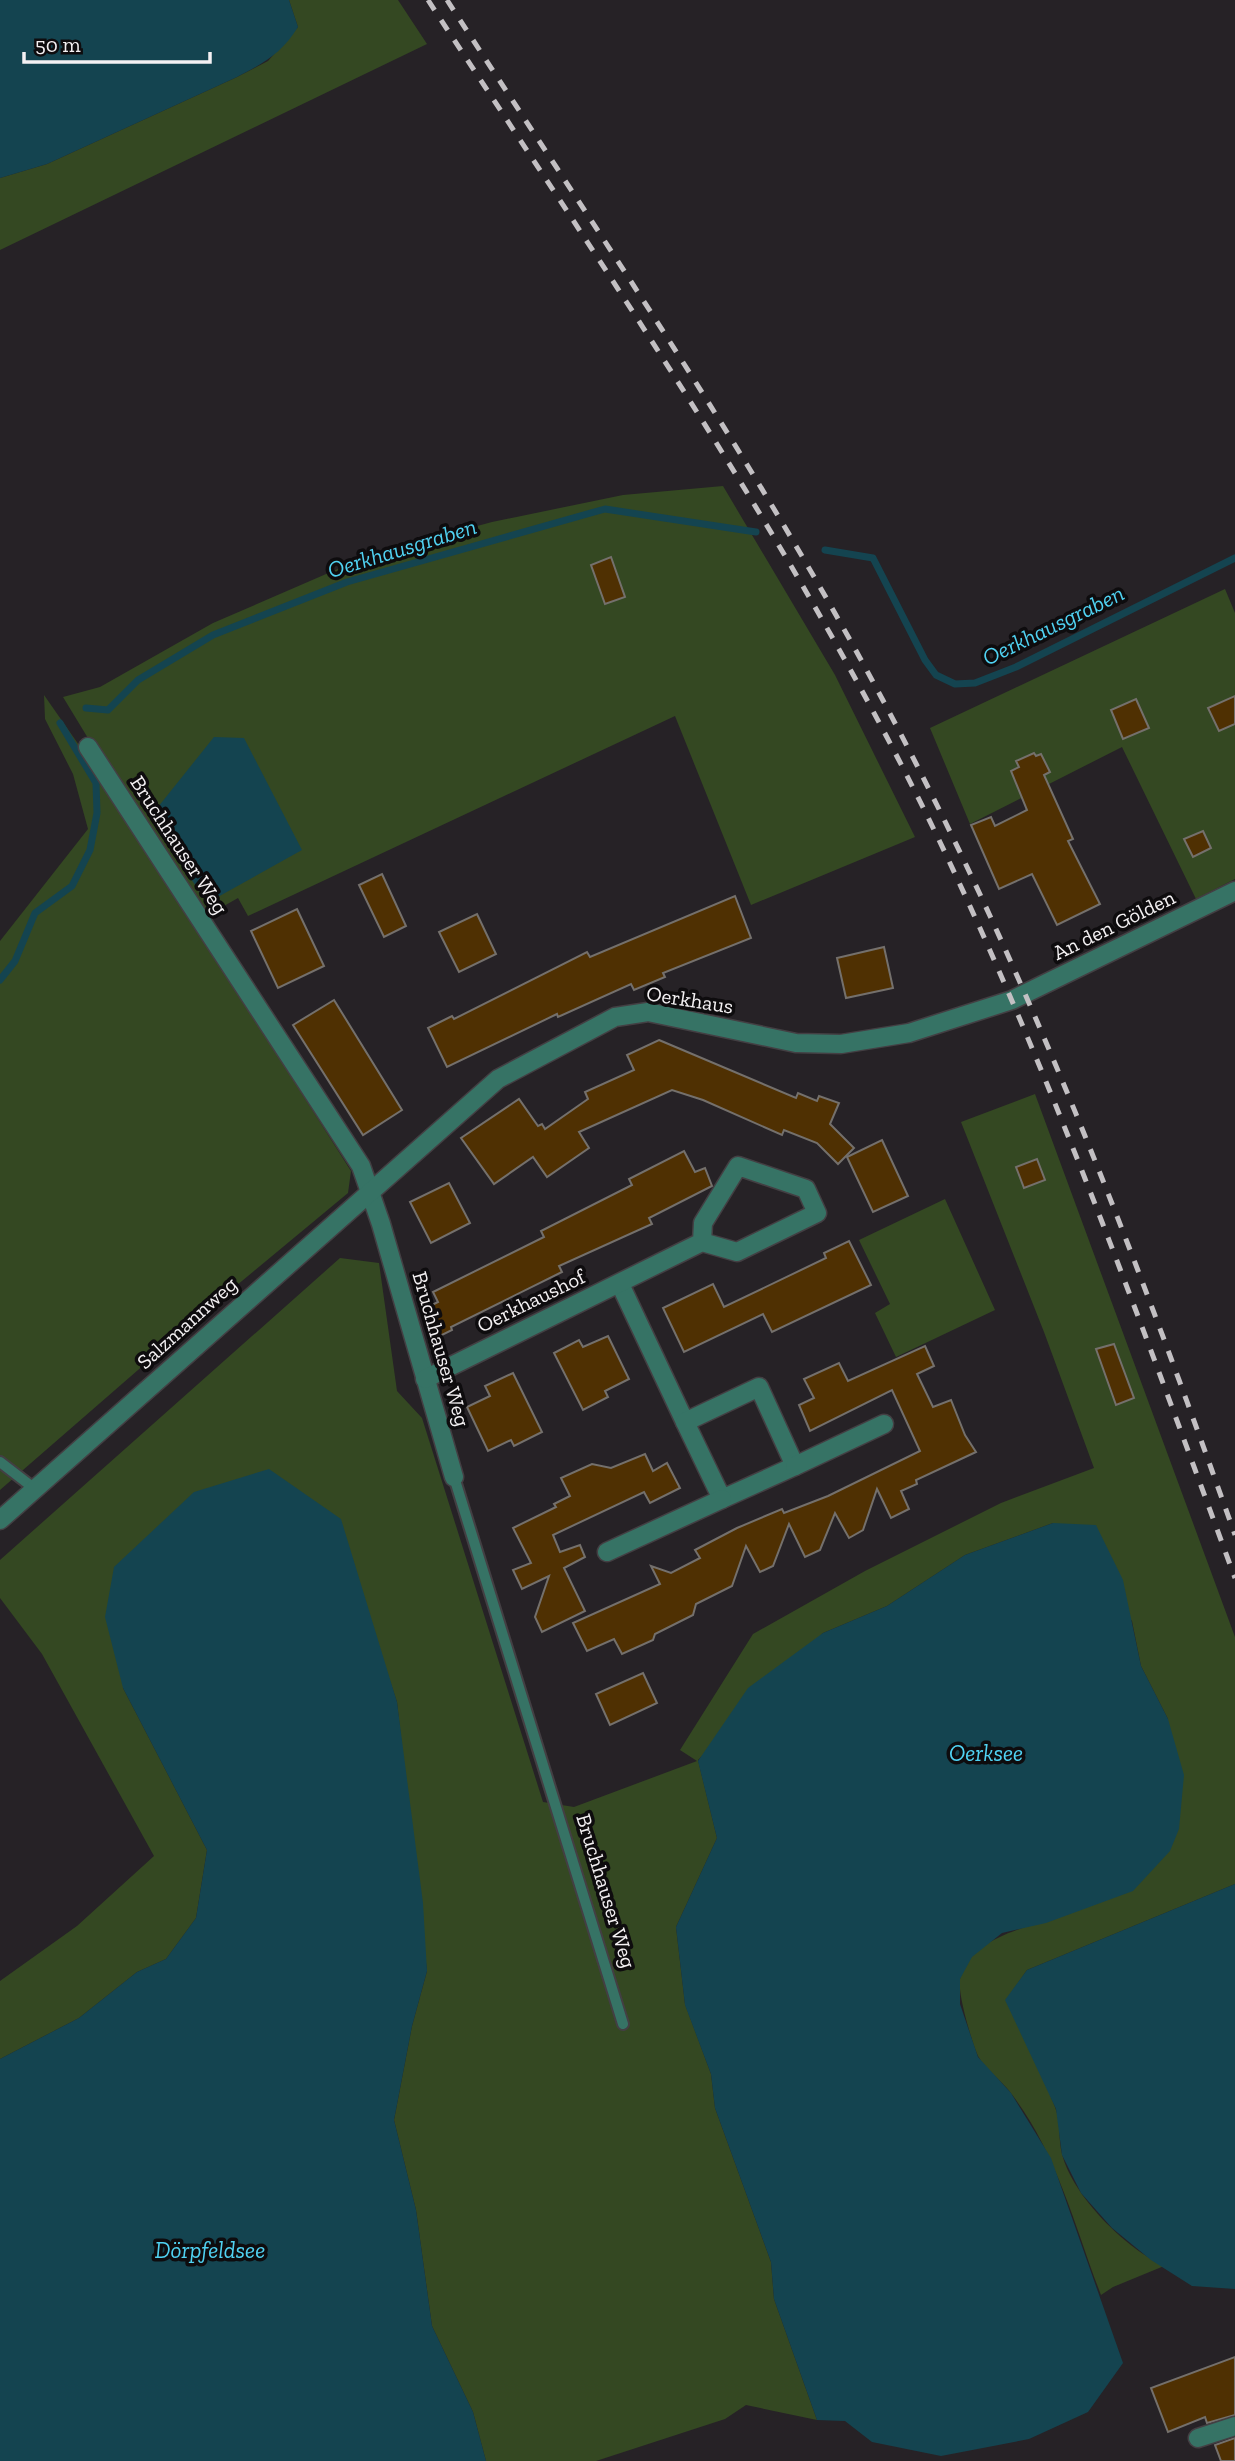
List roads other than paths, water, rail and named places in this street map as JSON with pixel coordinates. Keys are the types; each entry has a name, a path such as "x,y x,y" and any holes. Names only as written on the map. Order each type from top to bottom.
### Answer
{"street":[{"name":"Bruchhauser Weg","path":"88,747 361,1167 382,1224 454,1477"},
{"name":"An den Gölden","path":"1012,1000 1235,891"},
{"name":"Oerkhaus","path":"368,1191 498,1079 615,1017 648,1012 796,1043 841,1044 909,1032 1012,1000"},
{"path":"738,1166 806,1189 817,1213 737,1252 702,1242 704,1223 738,1166"},
{"name":"Salzmannweg","path":"0,1520 368,1191"},
{"name":"Oerkhaushof","path":"425,1378 702,1242"},
{"name":"Oerkhaushof","path":"620,1284 722,1499"},
{"path":"685,1422 759,1387 795,1466"},
{"path":"607,1552 884,1424"},
{"path":"1198,2438 1235,2426"}],"lane":[{"path":"0,1462 35,1489"},
{"name":"Bruchhauser Weg","path":"454,1477 623,2024"}],"water":[{"path":"0,0 289,0 298,27 286,44 272,56 237,77 47,164 0,178"},
{"path":"214,737 244,738 302,850 207,903 150,817"},
{"name":"Dörpfeldsee","path":"269,1469 341,1519 397,1702 423,1903 427,1971 412,2026 394,2120 416,2210 432,2326 473,2412 486,2461 0,2461 0,2059 79,2018 137,1972 166,1959 196,1918 207,1850 123,1688 105,1617 114,1567 194,1492"},
{"name":"Oerksee","path":"1053,1523 1096,1525 1123,1580 1141,1666 1168,1719 1184,1775 1179,1829 1170,1851 1133,1891 1046,1923 1002,1933 972,1957 960,1979 960,2004 978,2057 1011,2093 1051,2158 1123,2363 1088,2412 1029,2439 941,2456 872,2442 845,2421 817,2420 774,2299 771,2262 715,2108 711,2074 685,2005 676,1927 717,1838 698,1761 748,1688 823,1633 887,1606 965,1555"},
{"path":"1235,1884 1235,2289 1192,2286 1151,2260 1112,2228 1081,2193 1062,2155 1056,2109 1005,2000 1027,1970"}],"waterway":[{"name":"Oerkhausgraben","path":"86,708 108,710 138,680 213,635 347,582 605,509 756,532"},
{"name":"Oerkhausgraben","path":"825,550 873,558 925,660 936,675 955,684 975,683 1016,667 1235,558"},
{"name":"Oerkhausgraben","path":"0,980 15,961 35,913 72,886 90,850 97,813 96,783 60,723"}],"railway":[{"path":"428,0 697,412 762,517 883,730 981,930 1059,1113 1235,1578"},
{"path":"447,0 737,448 845,631 896,725 946,823 1038,1023 1121,1226 1235,1535"}]}
